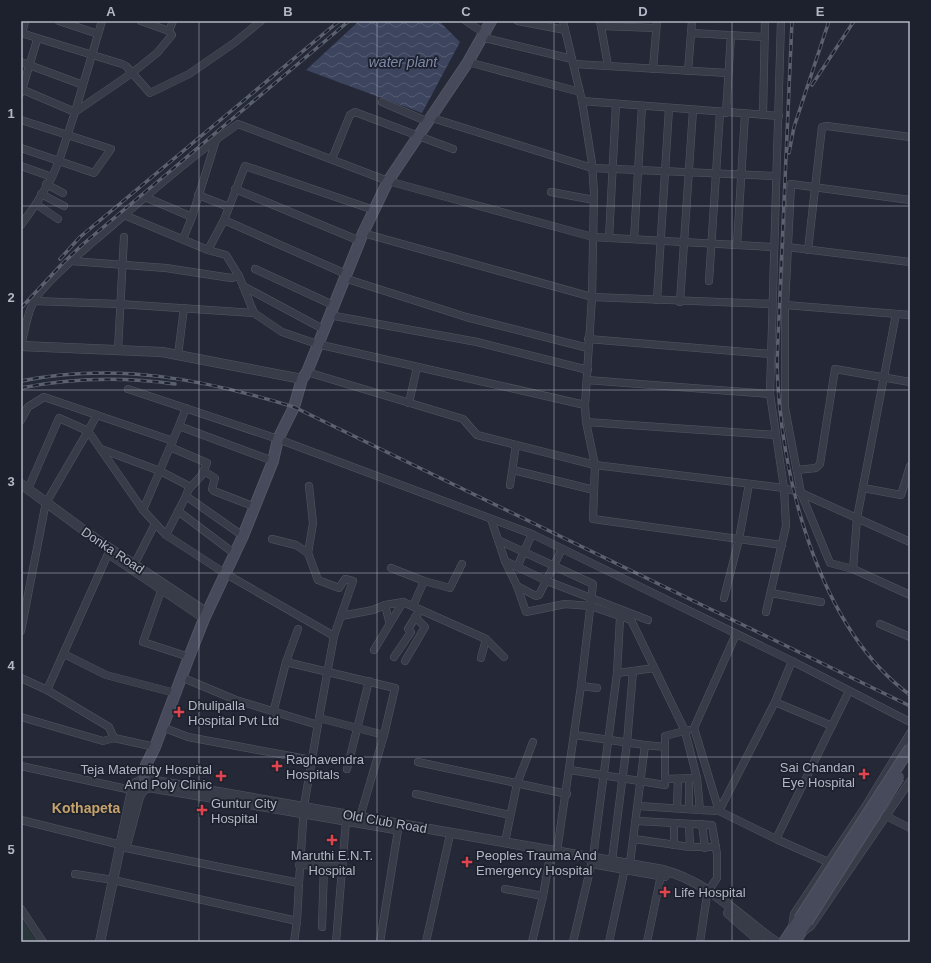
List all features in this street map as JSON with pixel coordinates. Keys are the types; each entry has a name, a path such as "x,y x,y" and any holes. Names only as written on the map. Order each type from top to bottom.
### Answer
{"main road":[{"path":"144,779 146,765 155,747 189,657 255,507 273,461 278,439 294,407 328,315 361,237 388,180 468,62 491,21"},
{"path":"803,920 910,748"},
{"path":"784,942 796,930 803,920 910,761"},
{"path":"795,942 796,930"}],"street":[{"path":"24,21 22,34 37,40 122,64 150,93 189,74 234,43 261,21"},
{"path":"59,21 98,34"},
{"path":"21,225 36,204 46,184 52,177 59,161 68,136 102,21"},
{"path":"75,112 132,73 157,53 172,35 169,31 141,21"},
{"path":"169,31 173,21"},
{"path":"466,21 482,35 573,62 608,66 728,73"},
{"path":"518,21 565,30"},
{"path":"563,21 582,101 592,168 594,200 592,297 588,339 588,380 586,405 586,422 595,465 594,519 782,545"},
{"path":"688,71 692,21"},
{"path":"763,115 765,21"},
{"path":"766,612 786,526 784,488 770,394 773,247 779,116 781,21"},
{"path":"608,66 600,24 657,25 653,69"},
{"path":"691,33 765,37"},
{"path":"709,281 715,173 728,73 731,35"},
{"path":"37,40 21,90 75,112"},
{"path":"21,62 83,85"},
{"path":"468,62 580,92"},
{"path":"582,101 779,116"},
{"path":"382,102 428,119 592,168 776,176"},
{"path":"609,238 616,104"},
{"path":"634,239 642,106"},
{"path":"657,300 659,241 669,108"},
{"path":"680,302 693,110"},
{"path":"332,159 353,113 453,149"},
{"path":"737,245 740,174 745,114"},
{"path":"21,120 111,149 94,173 21,148"},
{"path":"773,247 593,237 388,180 238,124 145,197 71,261 34,301 21,345 162,352 305,376 409,403 463,419 477,435 595,465 784,488 801,493 910,542"},
{"path":"808,250 822,127 827,126 910,137"},
{"path":"183,239 192,217 216,140"},
{"path":"21,166 52,177"},
{"path":"208,250 224,220 245,166 374,210"},
{"path":"46,184 63,193"},
{"path":"910,200 791,184 785,305 785,408 801,493 830,563 853,569 910,595"},
{"path":"236,189 361,237 592,297 680,302 772,304"},
{"path":"551,192 594,200"},
{"path":"41,194 64,206"},
{"path":"198,195 229,207"},
{"path":"145,197 192,217"},
{"path":"36,204 58,219"},
{"path":"124,215 208,250 226,255 239,276 254,313"},
{"path":"224,220 345,276 466,317 588,348"},
{"path":"118,350 119,304 124,237"},
{"path":"787,247 910,262"},
{"path":"71,261 122,264 231,278 239,276"},
{"path":"255,269 333,305"},
{"path":"243,286 323,329"},
{"path":"34,301 119,304 254,313 282,332 317,344 586,405"},
{"path":"785,305 910,315"},
{"path":"178,355 184,308"},
{"path":"853,569 857,518 896,314"},
{"path":"328,315 477,342 588,370"},
{"path":"588,339 771,354"},
{"path":"409,403 417,367"},
{"path":"797,470 816,468 820,464 835,369 910,382"},
{"path":"588,380 770,394"},
{"path":"128,389 278,439 532,534 792,661 910,722"},
{"path":"21,420 28,407 44,397 97,415 172,444 206,462 204,471 187,493 166,535"},
{"path":"143,510 186,408"},
{"path":"21,631 45,505 97,415"},
{"path":"23,487 59,418 88,432 143,510 166,535 226,574 334,636"},
{"path":"586,422 776,435"},
{"path":"179,426 273,461"},
{"path":"510,486 516,445"},
{"path":"101,449 160,472 187,485 187,493"},
{"path":"863,488 901,495 910,466"},
{"path":"513,470 594,490"},
{"path":"204,471 215,478 212,489 214,491 255,507"},
{"path":"724,598 740,539 749,484"},
{"path":"294,942 297,921 299,865 304,810 312,760 334,636 353,581 345,579 339,588 318,580 308,553 313,523 309,486"},
{"name":"Donka Road","path":"23,487 108,554 161,591 206,616"},
{"path":"187,493 243,536"},
{"name":"Donka Road","path":"45,505 206,616"},
{"path":"178,511 235,554"},
{"path":"491,519 505,561 517,586 526,612 565,604 591,606 620,618 631,620 684,731 700,810"},
{"path":"134,565 155,524"},
{"path":"517,567 532,534"},
{"path":"272,540 296,545 308,553"},
{"path":"498,540 593,584 582,686 567,794 532,942"},
{"path":"517,586 536,596 539,595 562,548"},
{"path":"47,690 108,554"},
{"path":"505,561 547,581 648,620"},
{"path":"391,568 424,581 450,588 462,564"},
{"path":"394,657 411,632 408,629 415,617 416,608 424,581"},
{"path":"161,591 143,642 189,657"},
{"path":"771,593 821,602"},
{"path":"341,616 373,610 385,604 403,602 486,639 504,657"},
{"path":"374,650 389,622 403,602"},
{"path":"385,604 389,622"},
{"path":"405,662 425,627 415,617"},
{"path":"573,942 592,860 618,673 620,618"},
{"path":"880,624 910,636"},
{"path":"273,713 286,662 298,629"},
{"path":"719,811 694,728 736,634"},
{"path":"481,658 486,639"},
{"path":"64,654 106,675 175,693"},
{"path":"719,811 775,702 792,661"},
{"path":"286,662 395,688 384,735 360,816"},
{"path":"618,673 654,668"},
{"path":"612,860 627,743 633,671"},
{"path":"181,677 236,700 273,713 358,728 384,735"},
{"path":"21,678 47,690 109,728 114,738"},
{"path":"347,769 369,682"},
{"path":"582,686 597,688"},
{"path":"776,839 849,691"},
{"path":"775,702 832,726"},
{"path":"21,717 102,741 114,738 155,747"},
{"path":"162,727 188,737 312,760"},
{"path":"570,770 641,782 665,784 665,736 694,728"},
{"path":"910,733 865,806 794,914 796,930 811,926 910,780"},
{"path":"575,735 665,747"},
{"path":"504,842 517,784 533,742"},
{"path":"609,942 634,839 645,745"},
{"path":"418,762 567,794"},
{"path":"21,766 136,792"},
{"path":"665,779 693,778"},
{"path":"689,809 693,778"},
{"path":"100,942 136,792 136,783 144,779"},
{"name":"Old Club Road","path":"144,779 304,810 346,821 448,839 672,872 697,882 761,942"},
{"path":"677,808 678,779"},
{"name":"Old Club Road","path":"136,792 146,788 152,788 304,810 360,816 504,842 554,854"},
{"path":"416,794 510,815"},
{"path":"639,806 719,811 776,839 828,862"},
{"path":"865,806 910,828"},
{"path":"21,820 123,847 299,883"},
{"path":"637,820 712,825 716,847 717,878 708,892 700,942"},
{"path":"336,942 346,821"},
{"path":"674,823 674,845"},
{"path":"689,824 690,847"},
{"path":"702,824 705,848"},
{"path":"380,942 398,830"},
{"path":"426,942 448,839"},
{"path":"634,839 690,847 716,847"},
{"name":"Old Club Road","path":"592,860 612,860 661,875 708,892 776,942"},
{"path":"299,865 342,866"},
{"path":"322,927 324,866"},
{"path":"75,874 115,881 297,921"},
{"path":"647,942 661,875"},
{"path":"106,942 115,881"},
{"path":"505,889 543,896"},
{"path":"21,909 43,942"}],"shaded area":[{"path":"21,917 37,942 21,942"}],"water":[{"name":"water plant","path":"359,21 439,21 460,42 422,113 306,70"}],"railway":[{"path":"60,259 80,237 339,21"},
{"path":"21,308 82,245 349,21"},
{"path":"792,21 777,362 779,405 786,450 795,497 809,544 828,588 850,630 878,666 910,695"},
{"path":"789,153 794,127 829,21"},
{"path":"812,85 854,21"},
{"path":"21,381 91,373 125,373 159,376 226,388 294,407 910,706"},
{"path":"21,388 79,380 137,380 175,384"}],"place":[{"name":"Dhulipalla Hospital Pvt Ltd","path":"179,712"},
{"name":"Raghavendra Hospitals","path":"277,766"},
{"name":"Sai Chandan Eye Hospital","path":"864,774"},
{"name":"Teja Maternity Hospital And Poly Clinic","path":"221,776"},
{"name":"Guntur City Hospital","path":"202,810"},
{"name":"Maruthi E.N.T. Hospital","path":"332,840"},
{"name":"Peoples Trauma And Emergency Hospital","path":"467,862"},
{"name":"Life Hospital","path":"665,892"}],"district":[{"name":"Kothapeta","path":"86,808"}]}
